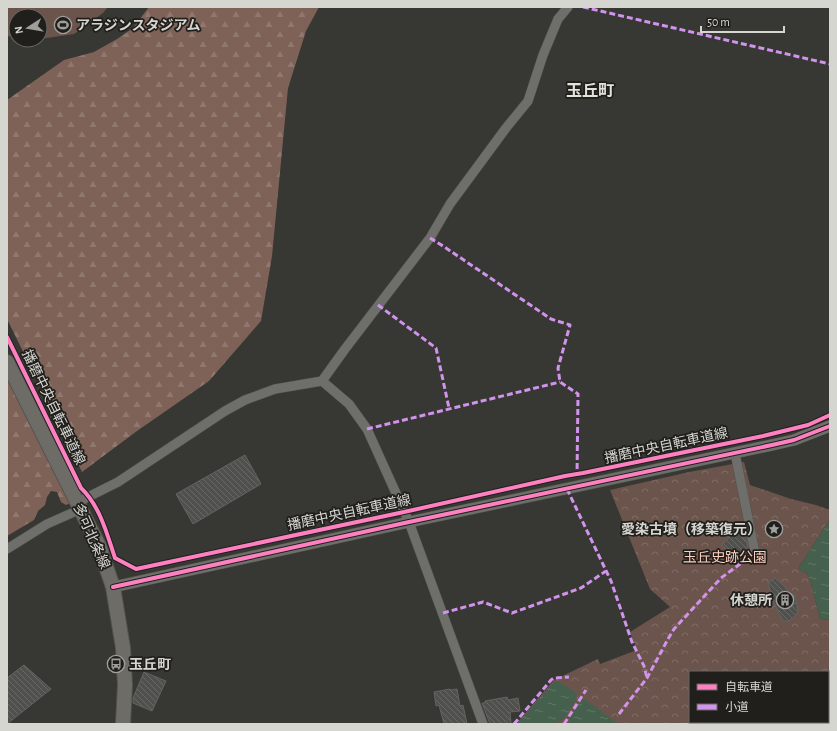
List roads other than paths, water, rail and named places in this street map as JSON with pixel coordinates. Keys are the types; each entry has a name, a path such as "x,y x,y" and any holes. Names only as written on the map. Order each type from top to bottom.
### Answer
{"main road":[{"name":"多可北条線","path":"7,362 99,546 113,587 123,648 125,685 123,724"}],"street":[{"path":"7,549 118,482 225,411 245,400 275,389 322,381 430,238 450,204 506,128 528,101 552,33 558,19 568,7"},
{"path":"322,381 349,404 367,429 409,522 483,724"},
{"path":"113,587 794,440 830,426"},
{"path":"735,453 755,553"}],"water":[{"path":"830,519 830,620 820,619 810,579 806,573 800,570 799,567"},
{"path":"558,681 576,693 577,696 565,718 554,724 517,724 554,682"},
{"path":"584,699 618,724 569,724 569,718 581,700"}],"place":[{"name":"アラジンスタジアム","path":"63,25"},
{"name":"愛染古墳（移築復元）","path":"774,529"},
{"name":"休憩所","path":"785,600"},
{"name":"玉丘町","path":"116,664"}],"district":[{"name":"玉丘町","path":"590,90"}],"park label":[{"name":"玉丘史跡公園","path":"725,557"}]}
